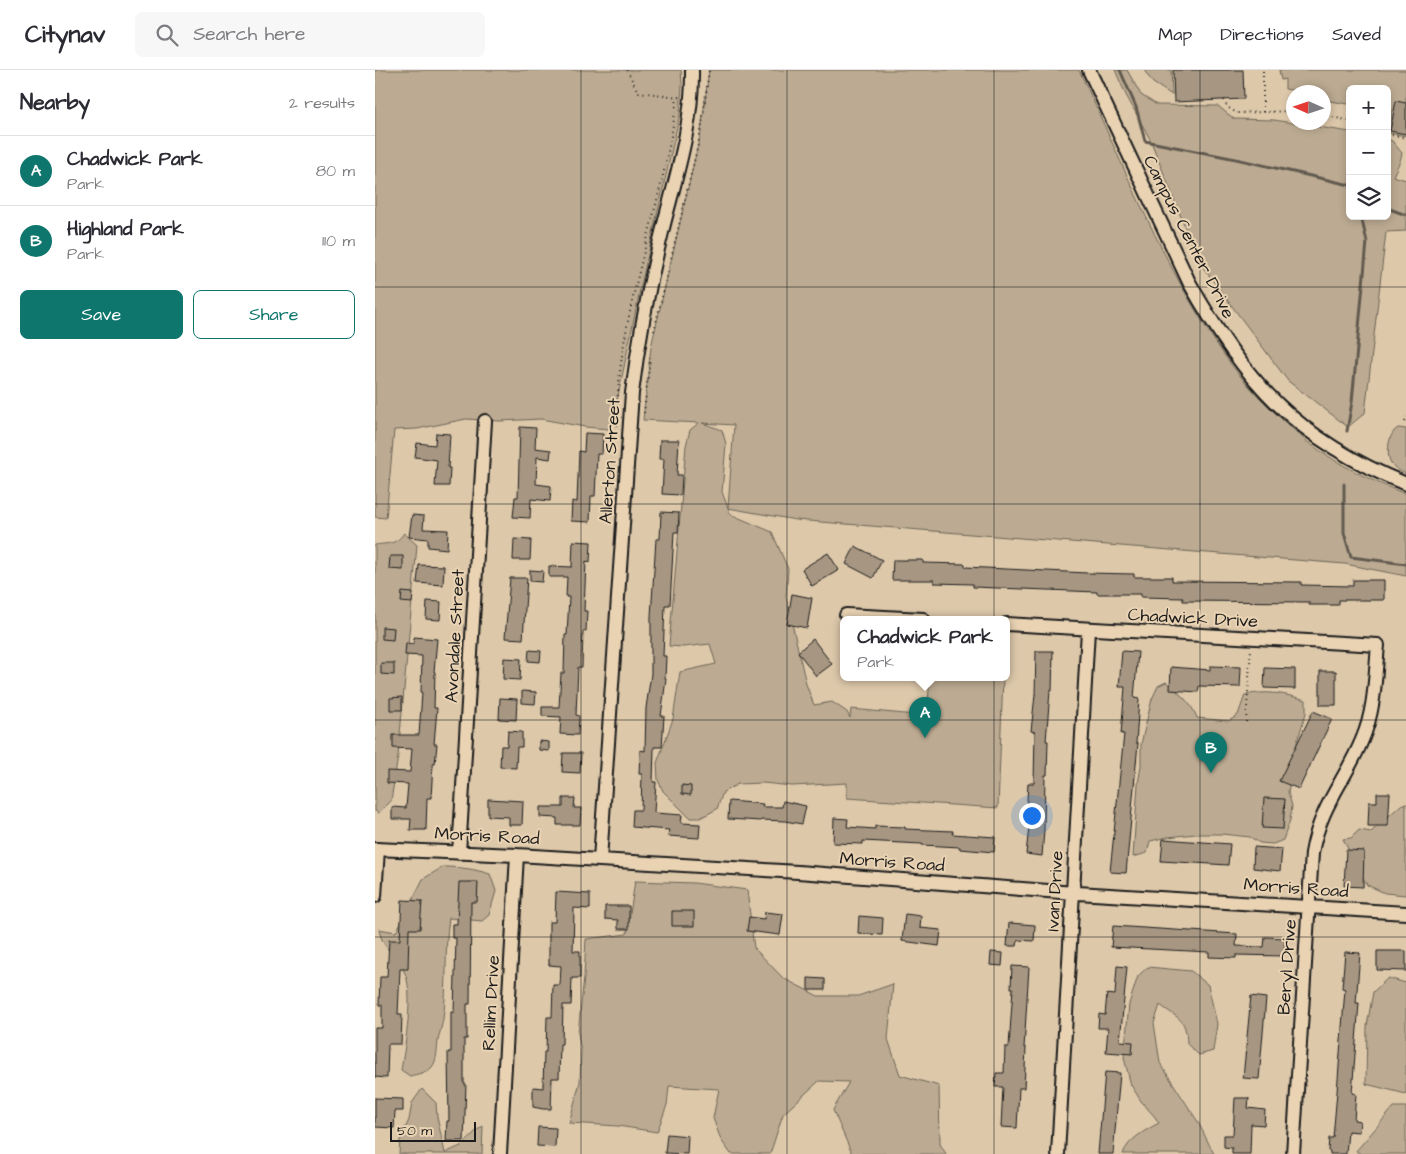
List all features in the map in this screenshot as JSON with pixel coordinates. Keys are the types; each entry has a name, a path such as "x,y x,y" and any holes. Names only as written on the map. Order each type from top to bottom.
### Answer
{"street":[{"name":"Allerton Street","path":"601,860 632,393 639,338 689,115 692,70"},
{"name":"Campus Center Drive","path":"1089,70 1189,282 1207,314 1238,361 1269,396 1307,431 1356,462 1406,484"},
{"name":"Avondale Street","path":"459,853 485,421"},
{"path":"846,614 877,616"},
{"name":"Chadwick Drive","path":"1010,624 1377,645"},
{"name":"Ivan Drive","path":"1058,1154 1088,630"},
{"name":"Beryl Drive","path":"1293,1154 1314,840 1325,808 1361,742 1366,729 1374,696 1377,645"},
{"name":"Morris Road","path":"377,849 601,860 1073,893 1406,913"},
{"path":"375,896 377,849"},
{"name":"Rellim Drive","path":"500,1154 517,855"}],"path":[{"path":"627,70 638,92 677,97"},
{"path":"653,338 701,132 709,70"},
{"path":"1263,70 1263,112"},
{"path":"1224,100 1227,107 1237,113 1286,111"},
{"path":"1331,117 1346,120"},
{"path":"1391,135 1406,138"},
{"path":"643,420 650,356"},
{"path":"1405,422 1406,418"},
{"path":"1246,722 1251,646"}],"shaded area":[{"path":"375,70 681,70 682,85 680,114 617,401 609,429 585,427 541,419 500,421 466,419 417,429 394,430 386,518 375,517"},
{"path":"709,70 1079,70 1164,253 1203,323 1232,366 1263,401 1309,443 1356,472 1406,494 1406,576 1345,564 796,520 728,508 730,514 772,532 788,569 786,597 806,684 814,705 832,702 847,712 850,718 851,709 927,716 930,681 1003,681 998,808 847,798 847,783 792,786 763,783 738,784 723,792 717,809 700,818 690,818 663,791 658,780 657,763 673,719 680,672 716,664 710,644 683,647 669,646 686,446 690,430 699,423 643,420 651,347 701,132","holes":["702,423 734,425 728,508 722,492 726,444 722,430"]},
{"path":"1115,70 1127,70 1141,95 1157,105 1218,106 1234,119 1286,122 1286,130 1331,129 1346,131 1346,220 1391,220 1391,141 1402,153 1393,176 1406,180 1406,231 1386,232 1365,413 1348,427 1288,381 1199,262 1150,139"},
{"path":"1144,70 1171,70 1172,95 1153,83"},
{"path":"1279,70 1406,70 1406,136 1391,133 1391,85 1346,85 1346,104 1331,101 1331,85 1286,85 1286,89 1285,79 1281,80"},
{"path":"1398,428 1406,429 1406,474 1393,466 1389,457 1390,438"},
{"path":"404,533 417,545 398,756 391,801 379,813 375,811 375,545 395,542"},
{"path":"1166,682 1188,703 1197,718 1229,721 1238,715 1245,695 1276,693 1306,700 1306,713 1297,742 1288,792 1292,806 1290,820 1283,840 1273,844 1260,843 1250,837 1222,834 1168,837 1150,841 1147,853 1133,857 1141,766 1141,744 1152,699 1158,686"},
{"path":"1406,803 1406,895 1385,893 1367,885 1343,839 1351,838 1359,830 1371,832 1401,805"},
{"path":"443,867 455,867 490,874 496,891 489,915 482,921 449,918 443,1022 436,1058 430,1069 410,1076 401,1070 409,1005 407,980 401,966 383,941 379,929 396,932 423,879"},
{"path":"635,881 694,883 747,890 754,948 783,978 818,996 858,996 893,984 888,1039 900,1075 939,1086 940,1144 946,1154 852,1154 833,1110 849,1082 819,1081 783,1114 770,1154 731,1154 721,1140 713,1118 719,1089 669,1086 667,1105 657,1132 618,1126 569,1123 580,1082 581,1052 578,1033 586,939 627,934"},
{"path":"1148,967 1191,971 1208,985 1217,1024 1213,1051 1199,1055 1187,1044 1185,1029 1181,1020 1160,1005 1154,1023 1160,1063 1198,1122 1214,1154 1123,1154 1133,1139 1159,1123 1131,1085 1124,1058 1129,1004 1138,976"},
{"path":"1388,978 1406,983 1406,1094 1366,1084 1367,1026 1373,992"},
{"path":"422,1089 436,1103 445,1153 463,1145 483,1126 482,1154 399,1154 400,1140 409,1120 412,1103"},
{"path":"1394,1107 1406,1107 1406,1154 1361,1154 1356,1151"}],"building":[{"path":"1173,70 1243,70 1244,99 1174,102"},
{"path":"1396,101 1406,103 1406,134 1391,131"},
{"path":"520,427 536,428 535,448 551,450 550,459 537,457 536,484 551,486 550,501 531,499 530,518 513,517 515,497 518,497"},
{"path":"436,433 450,434 449,486 435,486 437,460 415,457 417,443 435,445"},
{"path":"585,433 603,434 602,454 597,454 595,496 591,496 590,522 571,521 572,501 577,502 579,451 584,452"},
{"path":"660,440 679,440 677,475 682,475 681,495 662,494 664,459 659,459"},
{"path":"661,512 679,513 678,532 674,532 670,605 665,605 663,656 666,656 666,679 661,716 664,716 662,747 654,747 653,782 656,782 654,812 682,815 681,823 700,824 699,838 668,836 669,830 632,827 633,810 641,810 642,774 639,774 640,750 645,751 646,708 651,674 651,616 656,539 660,539"},
{"path":"412,515 424,516 423,529 448,530 447,549 428,547 428,539 409,537"},
{"path":"514,539 531,540 530,560 513,560"},
{"path":"573,541 591,542 590,562 586,561 584,611 587,611 586,631 583,631 582,667 578,667 576,715 579,716 578,735 560,734 561,717 542,716 542,707 559,707 561,673 564,673 569,597 566,597 567,577 549,577 549,566 572,567"},
{"path":"855,546 882,560 873,578 846,564"},
{"path":"828,553 839,570 812,586 802,569"},
{"path":"390,556 403,556 403,570 389,569"},
{"path":"893,560 923,560 923,563 965,564 965,567 1134,574 1134,577 1172,577 1172,581 1301,582 1301,585 1353,586 1353,580 1384,580 1384,600 1339,600 1339,605 1309,605 1309,602 1183,601 1183,598 1141,597 1141,594 1097,594 1097,592 973,587 973,584 934,583 934,580 892,580"},
{"path":"419,565 444,566 443,585 417,583"},
{"path":"530,570 543,571 542,582 530,581"},
{"path":"510,578 527,578 523,639 505,638"},
{"path":"402,592 413,593 412,603 401,602"},
{"path":"792,594 812,598 807,628 787,624"},
{"path":"427,601 441,602 440,620 426,619"},
{"path":"382,627 394,628 393,640 382,639"},
{"path":"414,637 437,639 434,672 434,708 437,708 434,744 437,744 435,764 433,764 431,798 427,798 426,830 410,830 411,819 392,819 392,807 406,808 408,784 387,783 387,771 410,772 412,749 393,748 393,735 419,735 422,656 405,655 406,643 413,644"},
{"path":"813,639 832,664 816,676 798,652"},
{"path":"529,650 541,651 540,662 528,661"},
{"path":"1036,651 1053,651 1052,691 1050,691 1046,741 1048,741 1047,775 1045,775 1042,856 1026,854 1030,818 1026,817 1028,783 1034,783 1035,732 1031,731 1035,695"},
{"path":"1122,651 1138,652 1134,698 1139,699 1136,743 1138,743 1126,873 1110,872 1124,734 1121,734 1125,687 1119,687"},
{"path":"504,658 521,659 520,680 503,679"},
{"path":"381,663 394,663 394,675 381,674"},
{"path":"1210,666 1241,667 1240,687 1199,686 1198,692 1170,690 1171,667 1210,670"},
{"path":"1265,668 1295,669 1295,689 1264,688"},
{"path":"1320,671 1336,671 1336,705 1320,705"},
{"path":"522,691 536,692 535,704 522,703"},
{"path":"402,697 402,710 390,710 390,698"},
{"path":"500,698 517,699 516,720 499,719"},
{"path":"1313,711 1332,719 1299,789 1279,781"},
{"path":"508,731 522,732 522,747 517,747 516,768 500,767 501,746 507,746"},
{"path":"539,741 549,742 549,751 539,750"},
{"path":"563,753 581,753 580,773 562,772"},
{"path":"682,785 691,786 691,795 682,794"},
{"path":"1377,793 1390,793 1388,826 1368,826 1369,802 1377,802"},
{"path":"563,798 575,798 574,808 581,808 580,825 557,825 557,818 540,817 540,807 563,807"},
{"path":"1264,798 1285,799 1283,829 1262,828"},
{"path":"488,799 523,801 522,825 509,825 509,817 488,816"},
{"path":"729,801 763,804 762,807 782,807 783,801 806,806 802,824 785,821 728,819"},
{"path":"834,818 848,819 847,827 875,829 875,826 905,827 905,829 953,831 952,834 995,837 994,852 922,844 863,841 863,844 833,843"},
{"path":"1163,839 1230,844 1228,865 1161,861"},
{"path":"1254,847 1282,849 1280,871 1253,868"},
{"path":"1346,850 1364,851 1363,887 1344,886"},
{"path":"459,882 478,882 477,902 471,902 470,1004 467,1004 467,1039 464,1039 464,1084 466,1084 464,1141 446,1141 447,1121 449,1121 448,1052 451,1052 451,1012 454,1012 456,938 452,938 452,924 457,924"},
{"path":"556,892 590,894 590,909 574,908 573,951 580,951 580,978 572,978 571,1005 563,1005 559,1078 552,1078 551,1109 543,1109 533,1107 533,1087 543,1088 547,1017 552,1017 553,985 560,985 561,966 549,965 549,922 555,922"},
{"path":"402,900 422,901 420,929 409,929 408,969 400,969 398,1014 402,1014 401,1044 388,1044 387,1078 375,1077 375,1028 382,1028 382,1005 379,1005 380,977 387,977 389,940 400,940"},
{"path":"605,906 629,906 629,929 618,929 618,920 605,919"},
{"path":"672,911 694,911 694,926 672,926"},
{"path":"765,912 783,914 780,935 747,931 749,917 764,919"},
{"path":"905,914 921,916 920,928 941,930 939,946 902,941"},
{"path":"859,916 883,918 882,935 858,933"},
{"path":"1009,923 1035,925 1034,941 1018,940 1017,946 1007,946"},
{"path":"1113,926 1237,934 1236,946 1264,947 1265,937 1285,938 1284,956 1236,955 1236,958 1209,957 1209,952 1111,947"},
{"path":"1377,951 1406,951 1406,971 1377,970"},
{"path":"991,952 1003,953 1002,966 990,965"},
{"path":"1345,952 1360,953 1356,1003 1359,1003 1352,1093 1356,1094 1354,1120 1360,1121 1359,1132 1348,1131 1346,1154 1330,1154 1330,1151 1328,1151 1329,1138 1333,1138 1345,989 1342,988"},
{"path":"1012,966 1029,967 1024,1048 1026,1048 1024,1088 1019,1088 1017,1128 1001,1127 1003,1087 995,1087 996,1073 1004,1073 1005,1047 1009,1047 1013,988 1011,988"},
{"path":"1117,966 1127,967 1120,1041 1133,1042 1132,1054 1106,1052 1108,1028 1098,1028 1099,1014 1105,1015 1107,994 1115,995"},
{"path":"808,978 825,979 825,990 808,990"},
{"path":"1251,996 1266,998 1259,1079 1243,1078"},
{"path":"1105,1072 1120,1073 1113,1154 1098,1154"},
{"path":"375,1098 403,1099 403,1111 395,1111 394,1128 375,1127"},
{"path":"1235,1098 1249,1098 1248,1108 1265,1110 1264,1125 1251,1124 1250,1154 1232,1154 1232,1148 1224,1147 1224,1135 1233,1135"},
{"path":"538,1127 556,1128 555,1147 537,1146"},
{"path":"667,1134 688,1136 687,1154 665,1153"}],"waterway":[{"path":"1120,70 1136,107 1145,141 1346,184"},
{"path":"1391,209 1406,215"},
{"path":"1347,431 1352,402 1367,242 1362,220"},
{"path":"1344,484 1344,533 1351,557 1406,564"}],"place":[{"name":"Chadwick Park","path":"925,738"},
{"name":"Highland Park","path":"1211,773"}]}
